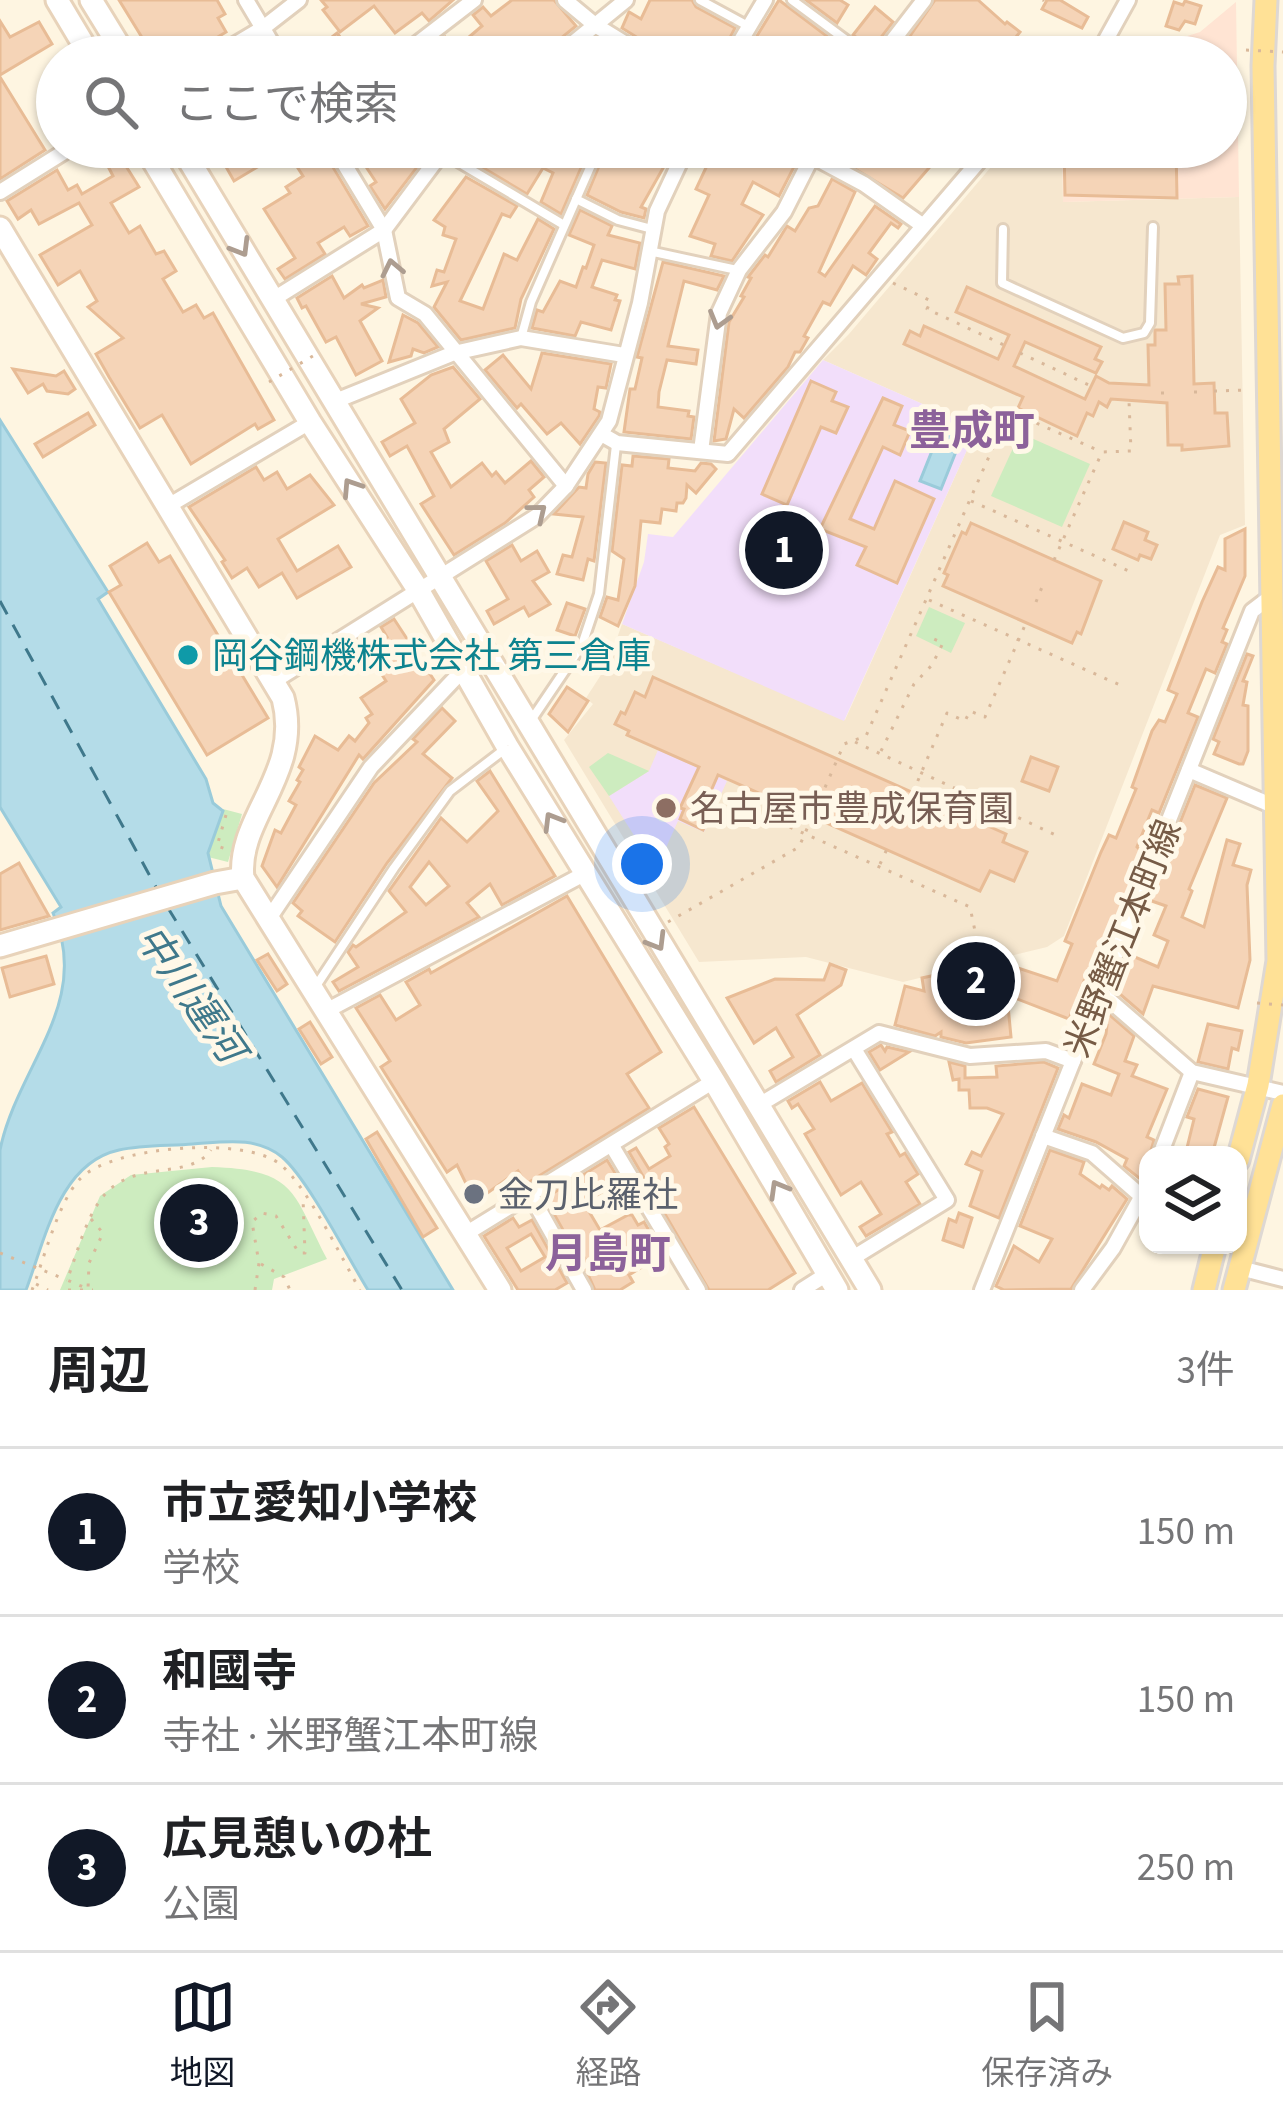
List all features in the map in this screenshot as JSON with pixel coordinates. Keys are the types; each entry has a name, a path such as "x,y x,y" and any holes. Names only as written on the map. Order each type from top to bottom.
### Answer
{"main road":[{"path":"1242,1146 1258,1085 1278,961 1273,594 1278,472 1255,0"},
{"path":"1254,44 1266,0"},
{"path":"1237,1279 1283,1106"},
{"path":"1204,1290 1213,1254"}],"street":[{"path":"57,0 78,36"},
{"path":"91,0 113,36"},
{"path":"246,0 268,36"},
{"path":"249,36 299,0"},
{"path":"427,36 474,0"},
{"path":"566,0 612,36"},
{"path":"582,36 626,0"},
{"path":"743,36 765,0"},
{"path":"896,36 923,0"},
{"path":"1108,36 1127,0"},
{"path":"0,192 38,168"},
{"path":"158,168 310,422 417,588 507,746 832,1282 802,1290"},
{"path":"193,168 871,1290"},
{"path":"347,168 384,230 398,298 424,314 566,486"},
{"path":"272,300 384,230 429,168"},
{"path":"274,681 537,515 610,439 657,211 677,168"},
{"path":"701,452 719,313 739,270 784,212 806,168"},
{"path":"839,168 922,225"},
{"path":"610,439 728,454 972,168"},
{"path":"0,228 274,681 288,717 281,764 247,846 243,878 500,1290"},
{"path":"333,402 454,353 520,338 624,356"},
{"path":"168,506 310,422"},
{"name":"米野蟹江本町線","path":"982,1290 1252,611 1273,594"},
{"path":"270,917 371,767 464,670"},
{"path":"1189,770 1276,807"},
{"path":"326,1011 584,874"},
{"path":"0,946 243,878"},
{"path":"1101,993 1192,1072 1283,1093"},
{"path":"759,1105 879,1033 970,1056 1046,1051 1073,1061"},
{"path":"851,1259 946,1200 854,1048"},
{"path":"1163,1146 1192,1072"},
{"path":"466,1233 714,1081"},
{"path":"1043,1136 1092,1153 1139,1196"},
{"path":"612,1146 698,1290"},
{"path":"530,1194 584,1290"},
{"path":"1082,1290 1139,1210"},
{"path":"1237,1279 1283,1279"}],"lane":[{"path":"700,0 749,26"},
{"path":"792,0 841,36"},
{"path":"473,168 564,225"},
{"path":"520,338 530,302 590,168"},
{"path":"576,199 618,220 653,230"},
{"path":"1003,229 1002,284 1123,338 1144,333 1150,323 1153,227"},
{"path":"649,251 739,270"},
{"path":"530,723 582,645 599,594 610,439"},
{"path":"313,990 450,791 507,746"}],"path":[{"path":"1254,44 1283,52"},
{"path":"879,277 931,301 927,309 1004,345"},
{"path":"269,382 318,353"},
{"path":"1020,353 1091,386"},
{"path":"1214,391 1249,390"},
{"path":"667,922 799,847 844,744 866,736 1009,411 1102,452 1131,451 1130,401"},
{"path":"1054,560 1102,452"},
{"path":"970,501 1129,571"},
{"path":"1036,602 1044,582"},
{"path":"926,599 1120,685"},
{"path":"913,792 947,713 965,721 970,711 985,717 1026,623"},
{"path":"880,754 914,684 943,644 934,639"},
{"path":"853,741 1060,837"},
{"path":"724,798 970,907 975,931"},
{"path":"896,828 903,813"},
{"path":"220,847 226,815"},
{"path":"879,867 887,849"},
{"path":"1257,1003 1283,1005"},
{"path":"67,1280 102,1197 130,1175 192,1165 212,1149"},
{"path":"49,1290 33,1287 70,1192 89,1171 121,1156 249,1149 284,1167 360,1290"},
{"path":"255,1290 259,1263 250,1228 262,1213 276,1216 299,1253 307,1251 304,1197"},
{"path":"91,1219 103,1233 89,1263 91,1290"},
{"path":"0,1253 91,1290"},
{"path":"259,1263 284,1277 290,1290"},
{"path":"68,1290 91,1290"}],"shaded area":[{"path":"1236,2 1237,36 1187,36 1200,32"},
{"path":"990,168 1062,168 1063,202 1239,197 1245,525 1220,535 1064,936 1047,947 903,982 806,957 699,962 564,740 593,704 586,698 608,664 622,624 845,720 977,428 823,360"},
{"path":"1062,168 1239,168 1239,197 1063,202"},
{"path":"823,360 977,428 844,721 622,624 644,562 648,534 673,537"},
{"name":"名古屋市豊成保育園","path":"658,750 727,781 704,832 678,821 656,870 609,796 649,771"}],"green space":[{"path":"1020,433 1090,464 1062,527 991,496"},
{"path":"929,607 965,623 951,653 916,636"},
{"path":"608,753 649,771 609,796 589,767"},
{"path":"223,809 242,814 228,862 208,857"},
{"path":"212,1167 261,1173 277,1180 298,1201 327,1259 274,1279 272,1290 60,1290 100,1196 131,1175"}],"water":[{"name":"中川運河","path":"0,420 108,592 98,599 206,779 213,803 223,811 208,853 221,906 453,1290 368,1290 315,1200 282,1157 262,1146 228,1142 137,1147 99,1158 82,1170 57,1206 26,1290 0,1290 0,1150 48,1034 64,976 63,946 53,913 61,907 0,807"},
{"path":"942,426 963,434 941,489 920,481"}],"building":[{"path":"119,0 217,0 225,14 218,18 226,32 219,36 141,36"},
{"path":"321,0 453,0 429,21 422,13 395,33 374,6 340,32"},
{"path":"512,0 554,0 576,26 564,36 470,36 482,26 473,15 483,7 491,16"},
{"path":"650,0 692,0 696,7 735,28 731,36 635,36 622,28 629,12 641,19"},
{"path":"779,0 827,36 757,36"},
{"path":"806,0 840,0 848,5 837,23"},
{"path":"935,0 978,0 1020,32 1017,36 910,36"},
{"path":"1047,0 1060,0 1088,17 1082,28 1042,9"},
{"path":"1185,1 1201,6 1195,24 1185,21 1179,30 1166,26 1174,2 1183,5"},
{"path":"875,7 893,22 882,36 853,35"},
{"path":"0,21 10,37 39,22 47,36 36,36 36,54 0,75"},
{"path":"0,77 36,135 36,156 0,179"},
{"path":"109,168 127,168 139,187 111,203 129,233 140,226 156,254 164,251 176,271 163,279 183,312 196,305 204,318 213,313 274,420 258,429 255,424 191,464 162,415 140,428 109,377 96,354 123,338 88,307 97,301 80,271 58,285 40,255 92,225 79,203 39,224 31,210 18,219 7,201 57,170 68,190 77,185 82,194 113,176"},
{"path":"227,168 256,168 234,181"},
{"path":"298,168 333,168 368,226 350,236 344,227 318,243 325,254 285,279 278,269 295,258 264,209 290,193 286,187 303,176"},
{"path":"367,168 416,168 385,209 370,186 376,182"},
{"path":"483,168 543,168 527,194"},
{"path":"543,168 581,168 561,214 541,202 553,173"},
{"path":"598,168 663,168 641,207 646,209 644,218 587,195"},
{"path":"706,168 793,168 779,196 753,182 742,204 763,215 732,261 711,256 715,244 690,236 709,195 696,189"},
{"path":"853,168 929,168 903,198"},
{"path":"1064,168 1176,168 1177,198 1065,195"},
{"path":"466,177 517,206 510,217 502,214 460,301 483,309 504,254 517,260 538,219 554,229 521,299 515,328 461,340 434,307 447,282 432,286 437,270 444,272 456,239 443,235 445,227 434,220"},
{"path":"832,179 855,192 819,272 825,276 875,206 901,224 898,228 891,223 869,253 877,259 866,275 853,266 830,305 823,302 800,352 795,352 788,367 744,418 734,409 726,439 714,441 729,322 744,297 748,277 768,257 787,226 795,231 809,208 818,206"},
{"path":"580,210 612,226 608,235 640,243 635,269 602,260 592,287 617,295 615,300 620,301 611,330 581,322 575,336 532,328 537,310 543,312 560,281 576,287 586,268 594,245 569,235"},
{"path":"663,262 724,276 717,290 684,281 668,346 698,350 696,364 667,360 659,392 658,407 689,411 688,416 694,417 691,439 624,432 630,389 635,389 642,358 637,357"},
{"path":"332,276 344,298 362,285 383,280 386,297 361,304 378,308 360,321 382,361 356,375 336,337 326,342 297,298"},
{"path":"1192,276 1194,384 1214,383 1215,413 1227,413 1229,446 1182,450 1182,445 1168,445 1167,403 1111,399 1107,407 1099,402 1093,416 1087,413 1077,436 1018,408 1023,397 904,344 910,331 920,336 924,326 998,359 1009,335 956,312 967,287 1101,347 1095,359 1102,362 1096,373 1025,342 1014,366 1085,399 1096,376 1109,383 1149,385 1148,345 1155,345 1155,330 1166,330 1165,284 1179,284 1178,277"},
{"path":"403,315 418,323 438,347 424,353 413,349 411,356 389,362"},
{"path":"542,353 611,364 606,388 598,387 594,409 599,416 580,444 561,423 547,434 485,370 503,355 531,389"},
{"path":"453,367 480,399 444,429 449,442 431,452 451,487 482,463 505,483 531,461 544,477 529,490 534,497 505,523 454,555 421,504 434,496 407,446 390,456 382,442 415,423 401,399 431,375"},
{"path":"13,369 56,376 64,371 75,389 68,394 47,391 43,384 28,393"},
{"path":"811,381 836,392 832,401 848,407 836,433 821,427 787,505 762,494"},
{"path":"883,398 902,406 894,425 910,431 900,455 883,447 850,519 874,529 895,481 934,499 897,583 857,565 866,547 820,529"},
{"path":"88,413 95,425 43,457 35,444"},
{"path":"633,456 669,459 668,468 695,471 701,463 716,469 696,493 687,485 686,498 677,503 676,511 662,509 660,523 641,521 635,586 618,626 600,617 607,597 618,600 624,559 612,551 622,465 632,466"},
{"path":"595,462 606,463 594,561 588,559 583,580 557,574 563,555 572,557 583,517 554,514 579,487 586,488"},
{"path":"256,467 264,480 277,472 287,489 310,475 334,505 278,539 297,571 338,546 351,567 297,598 282,573 259,587 247,568 232,578 189,507"},
{"path":"1124,522 1148,532 1145,540 1157,545 1151,559 1140,555 1138,560 1113,549"},
{"path":"971,523 1101,581 1081,634 1077,632 1072,643 943,586 962,532 966,534"},
{"path":"1245,529 1245,576 1223,628 1227,630 1222,642 1227,644 1215,673 1206,669 1188,713 1198,717 1159,813 1152,810 1137,847 1143,853 1092,984 1084,981 1069,1019 1007,995 1011,1037 966,1043 941,1037 941,1032 935,1036 895,1025 905,986 924,991 922,978 990,963 993,1007 1009,965 1057,981 1072,944 1065,941 1101,852 1109,835 1116,838 1152,731 1159,720 1165,722 1177,694 1168,690 1202,602 1218,567 1225,570 1225,539"},
{"name":"岡谷鋼機株式会社 第三倉庫","path":"147,543 159,562 170,556 268,718 207,755 109,592 121,585 110,566"},
{"path":"512,545 521,561 537,551 549,572 533,581 550,604 529,616 524,607 494,624 487,611 508,599 486,561"},
{"path":"567,603 585,609 575,636 557,630"},
{"path":"394,619 434,680 363,759 359,755 277,887 262,866 275,830 281,833 296,805 289,801 300,782 303,770 299,767 315,736 338,750 349,736 355,741 369,723 366,718 372,714 361,698 386,681 366,650 387,637 381,627"},
{"path":"1247,654 1253,656 1243,681 1247,682 1243,705 1248,706 1248,751 1239,764 1214,754 1219,742 1213,739"},
{"path":"653,677 1006,834 1003,842 1027,852 1014,881 990,871 980,891 718,775 700,816 708,819 703,830 680,819 684,809 680,808 699,767 627,735 629,731 615,724 635,692 645,697"},
{"path":"567,687 588,701 568,732 549,714"},
{"path":"442,708 455,721 423,754 452,778 335,942 298,916 302,911 293,903 374,783 417,742 413,739"},
{"path":"1031,757 1058,767 1049,791 1022,781"},
{"path":"490,771 555,876 502,905 490,884 467,903 479,917 339,991 333,982 358,967 348,952 353,945 406,912 389,891 441,818 467,842 498,811 477,781","holes":["429,862 449,886 426,905 410,887"]},
{"path":"1195,785 1227,798 1182,917 1204,927 1227,840 1240,844 1233,865 1251,870 1247,885 1250,960 1238,1008 1153,986 1143,1014 1114,989 1128,954 1158,967 1168,941 1154,935 1166,906 1149,900"},
{"path":"19,863 49,916 0,930 0,874"},
{"path":"567,896 661,1052 627,1074 649,1108 526,1184 518,1171 475,1202 457,1165 447,1172 381,1067 390,1061 356,1008 380,995 396,1020 420,1005 406,982 429,969 431,973"},
{"path":"268,954 287,984 277,991 257,960"},
{"path":"46,956 54,984 10,997 2,968"},
{"path":"830,964 846,970 841,985 797,1015 820,1055 776,1082 770,1071 793,1057 776,1028 754,1043 727,998 775,979 824,980"},
{"path":"1105,1011 1134,1036 1125,1061 1137,1065 1132,1076 1167,1089 1147,1137 1154,1140 1152,1146 1139,1146 1139,1178 1124,1166 1127,1159 1058,1129 1064,1115 1069,1118 1082,1084 1111,1095 1119,1074 1094,1064 1106,1034 1107,1025 1101,1022"},
{"path":"310,1022 332,1057 321,1064 299,1029"},
{"path":"1208,1024 1242,1031 1228,1069 1198,1062"},
{"path":"881,1045 885,1051 887,1047 909,1052 880,1070 869,1052"},
{"path":"949,1062 965,1066 965,1078 997,1077 996,1066 1044,1062 1058,1068 999,1218 970,1206 982,1171 966,1164 972,1152 981,1156 1003,1114 970,1108 969,1090 959,1090 959,1079 953,1080"},
{"path":"820,1082 831,1101 862,1083 892,1132 887,1134 900,1156 905,1153 918,1174 906,1182 920,1204 866,1236 860,1227 881,1214 861,1182 841,1195 805,1134 814,1129 798,1104 792,1108 788,1101"},
{"path":"1198,1089 1228,1097 1214,1146 1187,1146 1194,1119 1187,1117"},
{"path":"694,1107 795,1273 768,1290 709,1290 629,1152 636,1148 649,1169 670,1156 659,1128"},
{"path":"377,1132 437,1228 423,1237 366,1139"},
{"path":"1050,1150 1084,1162 1080,1174 1100,1188 1112,1186 1127,1199 1071,1289 1004,1290 996,1286 1014,1246 1039,1262 1052,1239 1020,1226"},
{"path":"607,1160 620,1181 584,1203 600,1230 632,1215 638,1225 644,1222 663,1254 629,1275 633,1282 620,1290 595,1290 586,1270 590,1267 576,1244 572,1246 545,1198"},
{"path":"959,1213 972,1218 963,1247 943,1240 949,1219 956,1222"},
{"path":"513,1218 519,1227 532,1220 567,1283 555,1290 518,1290 484,1236","holes":["531,1234 545,1257 521,1271 507,1248"]}],"ferry route":[{"path":"0,601 157,889"},
{"path":"168,908 402,1290"}],"place":[{"name":"市立愛知小学校","path":"784,550"},
{"name":"岡谷鋼機株式会社 第三倉庫","path":"188,655"},
{"name":"名古屋市豊成保育園","path":"666,808"},
{"name":"和國寺","path":"976,981"},
{"name":"金刀比羅社","path":"474,1194"},
{"name":"広見憩いの杜","path":"199,1223"}],"district":[{"name":"豊成町","path":"972,430"},
{"name":"月島町","path":"608,1253"}]}
